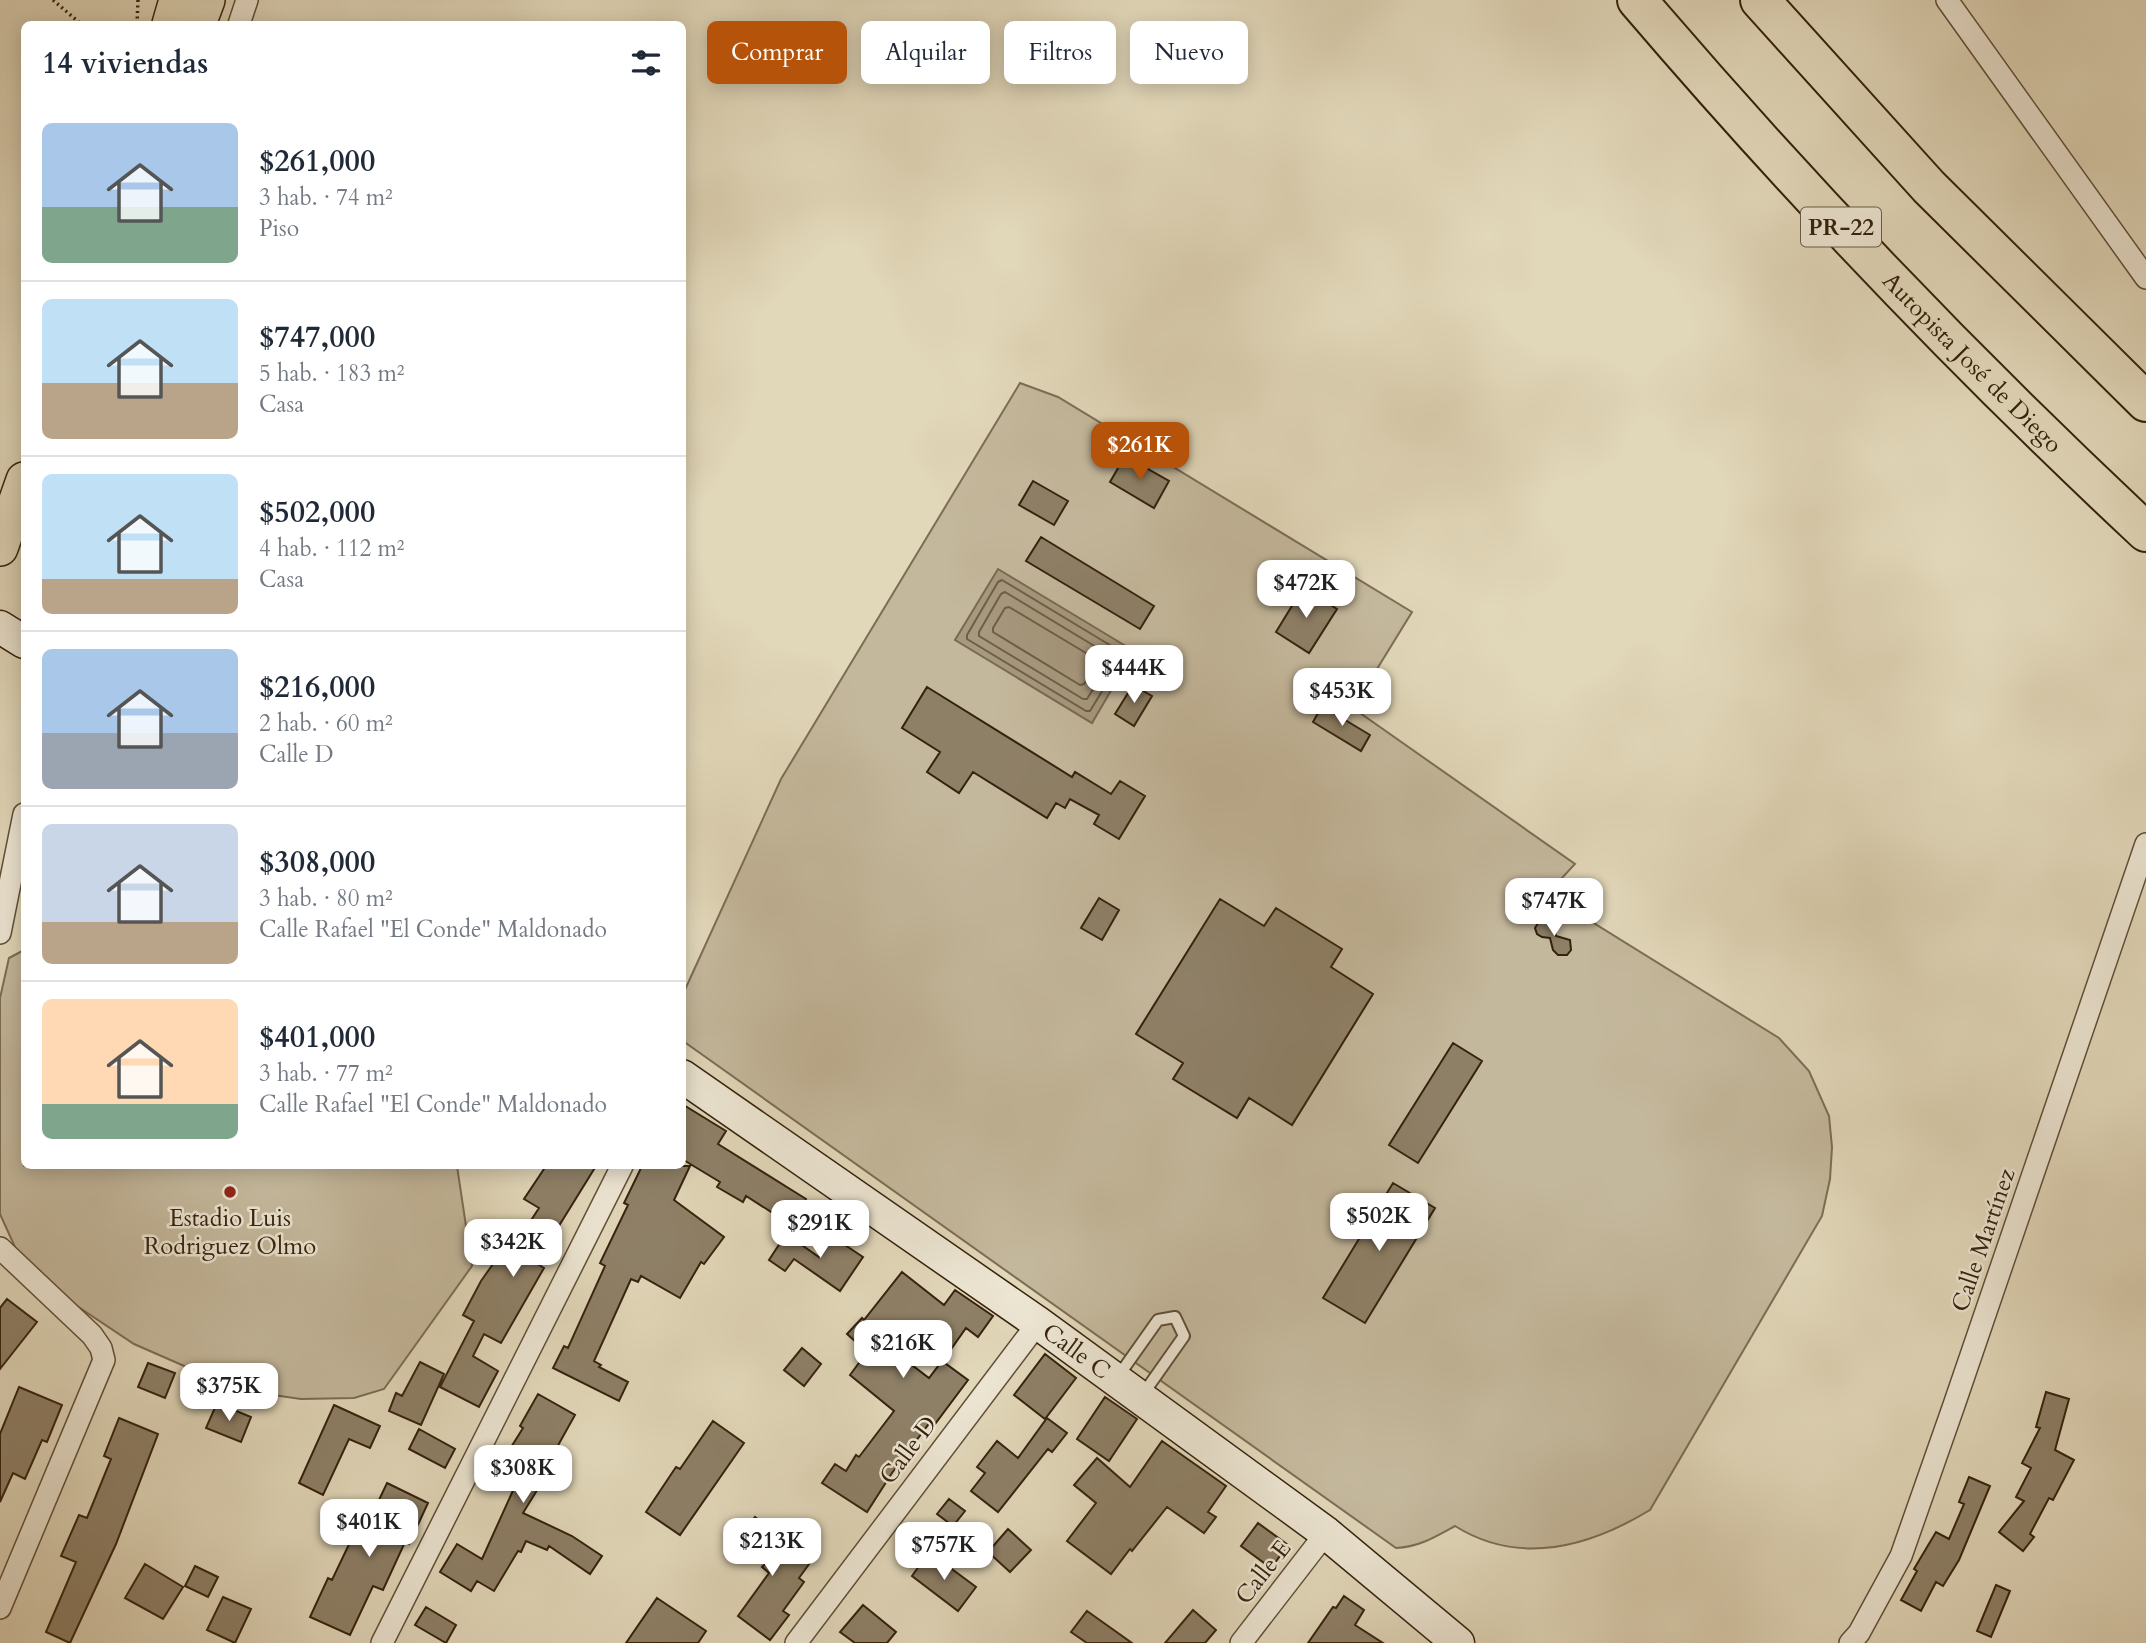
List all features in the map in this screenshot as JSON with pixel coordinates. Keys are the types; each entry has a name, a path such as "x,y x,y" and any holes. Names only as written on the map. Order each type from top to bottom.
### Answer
{"highway":[{"name":"Autopista José de Diego","path":"1636,0 1866,254 2053,445 2146,532"},
{"path":"1760,0 1929,187 2146,402"}],"main road":[{"path":"171,21 177,0"},
{"path":"199,21 207,0"},
{"path":"0,548 21,488"}],"street":[{"path":"240,21 247,0"},
{"path":"1947,0 2146,278"},
{"path":"0,627 21,640"},
{"path":"0,933 21,829"},
{"name":"Calle Martínez","path":"1850,1643 1859,1633 1901,1556 2146,844"},
{"name":"Calle C","path":"686,1079 1038,1323 1326,1533 1458,1643"},
{"path":"382,1643 620,1169"},
{"path":"0,1248 92,1335 102,1348 104,1360 0,1608"},
{"name":"Calle D","path":"796,1643 1038,1323"},
{"name":"Calle E","path":"1241,1643 1326,1533"}],"lane":[{"path":"1175,1317 1184,1336 1128,1389 1158,1320 1175,1317"}],"path":[{"path":"53,0 78,21"},
{"path":"137,21 138,0"}],"shaded area":[{"path":"1020,383 1058,397 1412,612 1353,708 1575,864 1547,894 1779,1038 1809,1071 1829,1116 1832,1147 1830,1179 1822,1216 1650,1510 1603,1534 1554,1547 1504,1546 1455,1526 1420,1544 1396,1548 686,1043 686,987 781,779"},
{"name":"Estadio Luis Rodriguez Olmo","path":"21,952 21,1169 457,1169 472,1266 384,1389 354,1398 301,1399 239,1390 134,1344 74,1304 19,1256 0,1214 0,998 9,958"}],"water":[{"path":"998,569 1134,651 1092,723 955,640"}],"building":[{"path":"1125,456 1169,481 1154,508 1110,482"},
{"path":"1033,481 1068,501 1054,525 1019,505"},
{"path":"1041,537 1154,606 1140,629 1026,561"},
{"path":"1303,588 1337,609 1309,653 1276,632"},
{"path":"1133,685 1152,696 1134,726 1115,714"},
{"path":"927,687 1072,777 1075,772 1111,794 1120,781 1145,796 1119,839 1094,824 1099,815 1070,799 1065,808 1056,803 1047,818 973,772 959,793 927,772 940,752 902,728"},
{"path":"1322,706 1370,735 1361,751 1313,722"},
{"path":"1099,898 1119,910 1102,940 1081,928"},
{"path":"1220,899 1264,926 1276,908 1342,949 1331,967 1373,994 1292,1125 1249,1098 1237,1118 1173,1079 1183,1063 1136,1034"},
{"path":"1546,919 1553,924 1556,936 1570,940 1571,950 1567,955 1558,955 1553,950 1550,938 1537,934 1535,928 1538,923"},
{"path":"1453,1043 1482,1061 1418,1163 1389,1145"},
{"path":"686,1106 726,1131 718,1144 806,1199 790,1224 746,1196 743,1202 717,1187 720,1182 686,1161"},
{"path":"686,1166 690,1166 674,1200 724,1237 704,1264 701,1262 680,1298 641,1276 638,1282 631,1279 594,1361 601,1365 599,1367 628,1382 619,1401 553,1368 564,1346 568,1348 605,1266 600,1263 628,1205 624,1203 641,1169 686,1169"},
{"path":"544,1169 594,1169 536,1263 544,1268 501,1343 484,1334 473,1356 498,1371 479,1407 440,1387 474,1321 463,1315 481,1281 507,1244 513,1248 539,1208 524,1199"},
{"path":"1393,1183 1435,1208 1365,1323 1323,1298"},
{"path":"786,1234 819,1257 833,1237 863,1257 840,1291 794,1259 785,1271 769,1260"},
{"path":"902,1272 944,1305 955,1290 993,1316 978,1337 966,1328 949,1352 910,1324 891,1349 929,1378 942,1361 968,1380 935,1424 931,1421 867,1512 822,1483 835,1464 846,1471 856,1455 859,1457 894,1411 850,1375 867,1352 847,1334 862,1318 864,1320"},
{"path":"7,1299 37,1322 0,1369 0,1308"},
{"path":"802,1348 821,1364 804,1386 784,1370"},
{"path":"1045,1354 1076,1378 1045,1419 1014,1395"},
{"path":"420,1362 444,1374 421,1425 389,1411 396,1393 402,1396"},
{"path":"148,1363 175,1373 165,1398 138,1387"},
{"path":"19,1387 62,1405 47,1442 42,1440 25,1479 13,1473 0,1502 0,1434"},
{"path":"2046,1392 2069,1399 2055,1450 2074,1460 2053,1500 2049,1498 2030,1534 2034,1537 2023,1551 1999,1532 2024,1501 2016,1497 2031,1468 2022,1463 2040,1428 2036,1427"},
{"path":"538,1394 575,1415 551,1458 555,1461 523,1513 572,1536 602,1556 590,1574 549,1546 547,1550 526,1541 494,1591 477,1581 471,1591 440,1572 457,1544 482,1559 515,1486 495,1473 523,1428 520,1426"},
{"path":"1105,1397 1137,1419 1109,1461 1077,1439"},
{"path":"217,1403 251,1417 241,1442 206,1428"},
{"path":"334,1405 380,1426 370,1448 349,1439 323,1495 299,1483"},
{"path":"119,1418 158,1434 116,1544 70,1643 46,1632 76,1562 61,1556 79,1515 87,1518 111,1459 104,1456"},
{"path":"1047,1418 1067,1433 1052,1452 1048,1449 998,1512 971,1491 985,1473 977,1467 997,1441 1018,1458"},
{"path":"713,1421 744,1443 680,1535 646,1512 676,1467 680,1469"},
{"path":"419,1429 455,1449 445,1468 409,1449"},
{"path":"1162,1441 1226,1486 1208,1512 1216,1517 1204,1533 1167,1507 1111,1574 1067,1541 1096,1503 1074,1485 1097,1458 1130,1487"},
{"path":"1969,1477 1990,1486 1959,1560 1943,1586 1936,1582 1921,1611 1901,1600 1917,1571 1914,1569 1936,1532 1949,1539 1964,1504 1959,1502"},
{"path":"387,1483 428,1503 409,1544 405,1542 383,1590 373,1586 350,1635 310,1617 328,1578 332,1580 353,1536 360,1540"},
{"path":"949,1499 965,1511 953,1526 937,1514"},
{"path":"755,1517 812,1560 799,1578 804,1582 783,1611 789,1615 770,1640 738,1616 769,1573 762,1567 766,1563 737,1541"},
{"path":"1258,1523 1288,1545 1271,1568 1241,1546"},
{"path":"1008,1529 1031,1550 1010,1572 988,1552"},
{"path":"929,1552 976,1587 958,1611 912,1576"},
{"path":"145,1564 183,1587 163,1619 125,1598"},
{"path":"195,1566 218,1577 208,1597 185,1586"},
{"path":"1996,1585 2010,1591 1991,1637 1977,1631"},
{"path":"1344,1596 1364,1610 1355,1625 1383,1643 1308,1643"},
{"path":"223,1597 251,1609 235,1643 207,1630"},
{"path":"657,1598 706,1631 698,1643 626,1643"},
{"path":"863,1605 896,1632 887,1643 855,1643 840,1632"},
{"path":"426,1607 456,1625 446,1643 415,1625"},
{"path":"1193,1610 1216,1630 1205,1643 1165,1643"},
{"path":"1087,1611 1132,1643 1087,1643 1071,1632"}],"place":[{"name":"Estadio Luis Rodriguez Olmo","path":"230,1192"}]}
